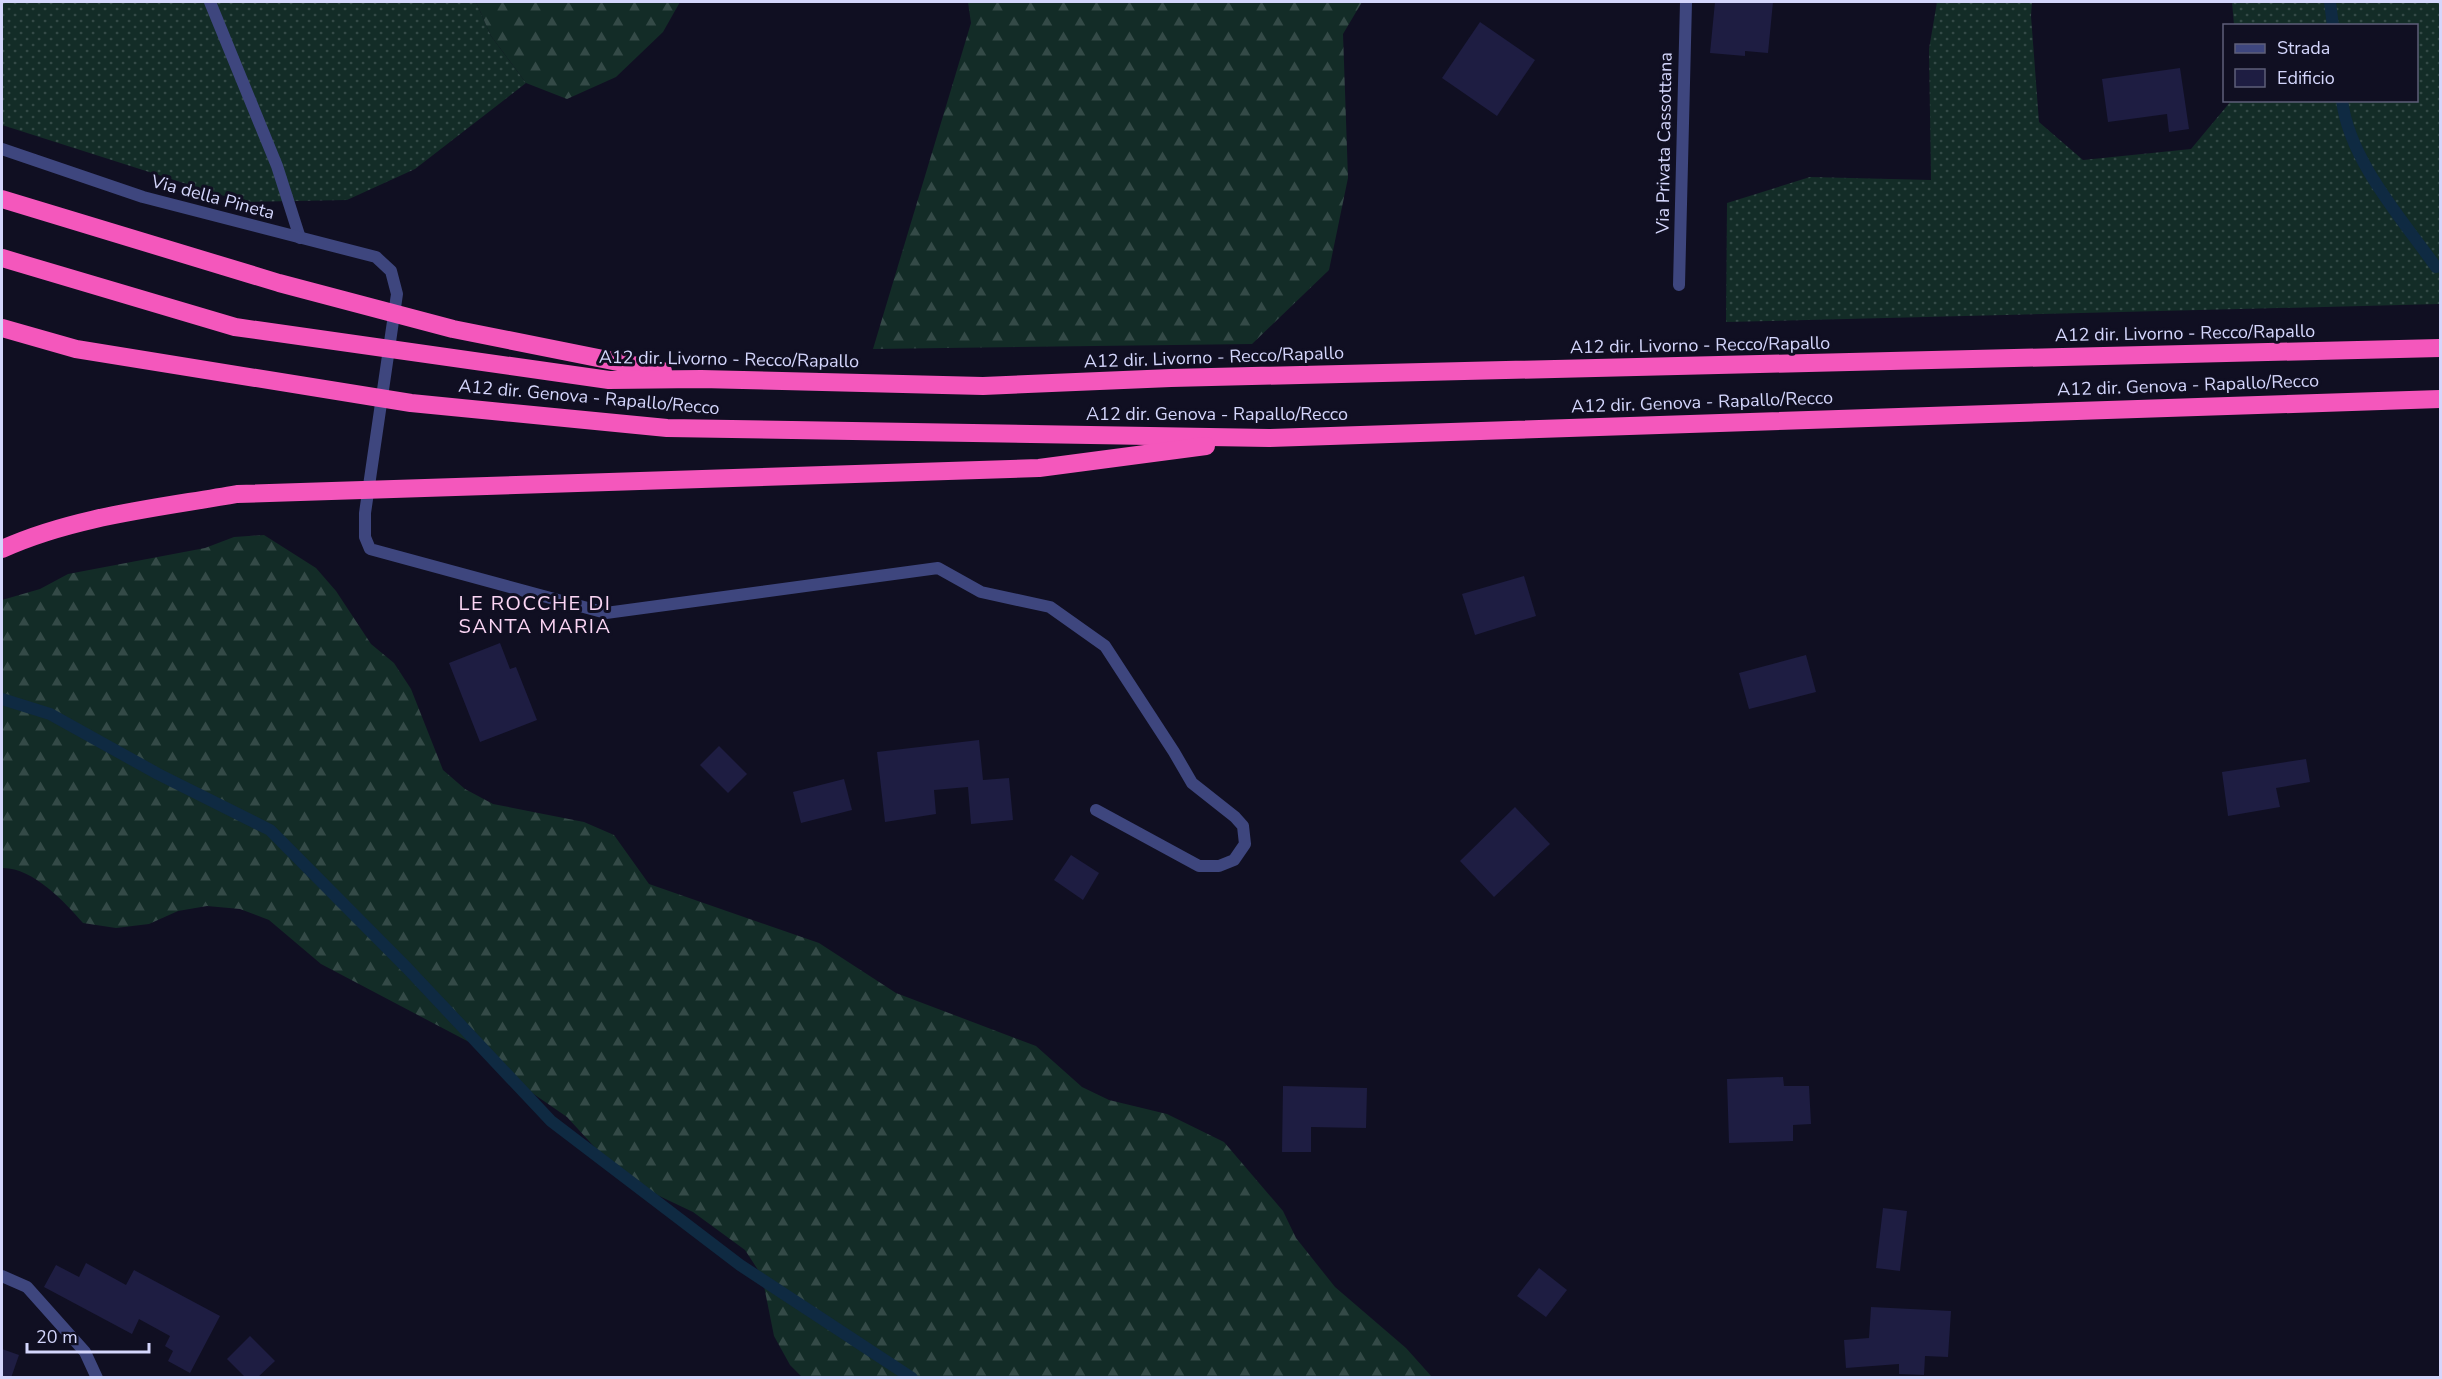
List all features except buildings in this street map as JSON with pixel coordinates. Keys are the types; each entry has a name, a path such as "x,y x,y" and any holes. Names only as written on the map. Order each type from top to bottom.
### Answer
{"highway":[{"path":"2,199 279,283 453,329 700,379"},
{"name":"A12 dir. Livorno - Recco/Rapallo","path":"2,258 235,327 609,380 700,379 983,386 1171,378 2440,348"},
{"name":"A12 dir. Genova - Rapallo/Recco","path":"2,328 76,349 411,403 667,428 1269,438 2440,399"},
{"path":"2,549 29,537 114,515 237,494 1039,468 1269,438"}],"street":[{"path":"210,2 277,166 300,238"},
{"name":"Via Privata Cassottana","path":"1679,285 1686,2"},
{"name":"Via della Pineta","path":"2,149 143,197 376,257 391,271 397,294 365,513 365,537 370,549 606,613 938,568 981,592 1050,607 1105,646 1192,783 1243,826 1245,844 1234,860 1219,866 1199,866 1096,810"},
{"path":"2,1276 27,1287 85,1352 97,1377"}],"green space":[{"path":"2,2 476,2 491,36 526,83 415,169 347,200 243,202 2,125"},
{"path":"476,2 680,2 663,32 616,77 567,99 526,83 491,36"},
{"path":"968,2 1362,2 1343,34 1348,178 1329,270 1252,344 873,349 971,23"},
{"path":"1937,2 2032,2 2031,16 2039,122 2083,160 2191,149 2230,102 2418,102 2418,24 2234,24 2232,2 2440,2 2440,304 1726,322 1727,203 1810,177 1931,180 1929,49"},
{"path":"264,535 316,568 336,591 371,644 394,663 411,689 443,770 465,789 493,804 584,822 614,835 649,884 819,943 896,993 1036,1046 1082,1087 1109,1100 1167,1114 1224,1142 1283,1211 1296,1238 1335,1287 1406,1348 1432,1377 802,1377 790,1365 774,1336 762,1276 745,1250 693,1212 634,1184 610,1164 567,1117 509,1077 488,1052 321,964 269,920 240,909 207,906 178,911 149,924 116,928 83,923 67,905 36,879 13,869 2,868 2,600 40,589 68,574 205,548 234,537"}],"waterway":[{"path":"2330,2 2333,24"},
{"path":"2342,102 2355,145 2366,167 2393,209 2436,267"},
{"path":"2,699 50,714 158,774 270,830 407,968 551,1121 740,1265 912,1378"}],"district":[{"name":"LE ROCCHE DI SANTA MARIA","path":"535,614"}]}
